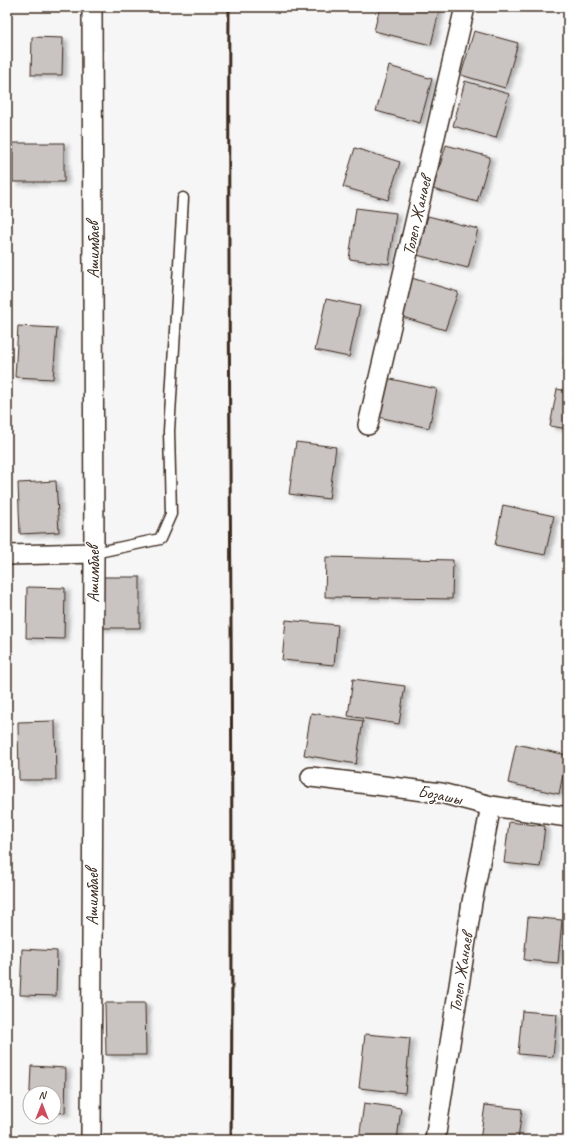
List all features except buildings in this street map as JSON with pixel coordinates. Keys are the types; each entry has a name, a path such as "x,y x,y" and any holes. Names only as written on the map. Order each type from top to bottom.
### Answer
{"street":[{"name":"Ашимбаев","path":"91,1140 94,553 92,7"},
{"name":"Толеп Жанаев","path":"368,425 465,7"},
{"path":"7,556 94,553"},
{"name":"Бозашы","path":"311,777 441,793 491,806 568,816"},
{"name":"Толеп Жанаев","path":"435,1140 472,902 491,806"}],"lane":[{"path":"94,553 160,539 171,514 169,431 183,198"}],"railway":[{"path":"229,7 232,857 231,1140"}]}
